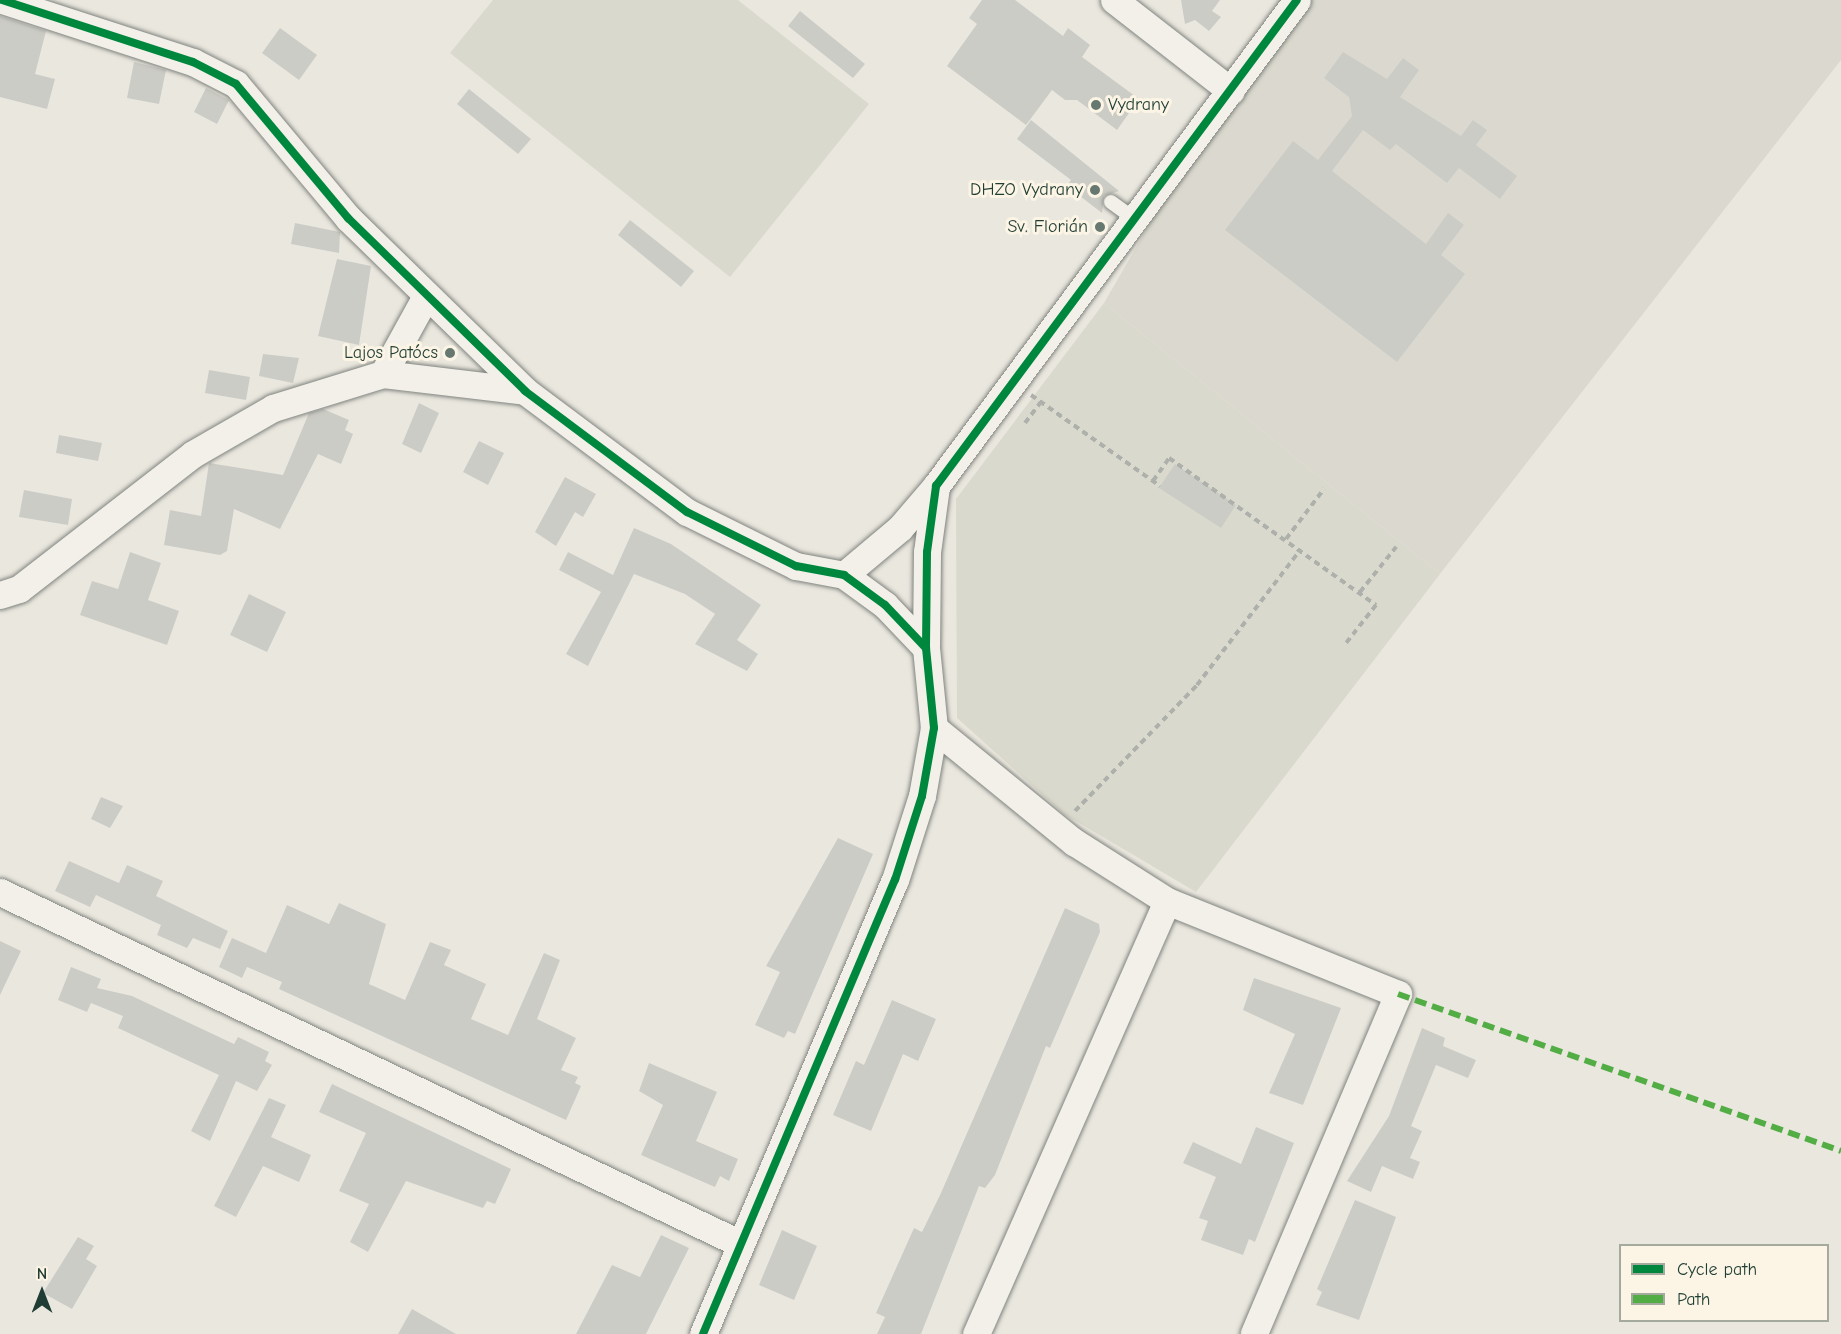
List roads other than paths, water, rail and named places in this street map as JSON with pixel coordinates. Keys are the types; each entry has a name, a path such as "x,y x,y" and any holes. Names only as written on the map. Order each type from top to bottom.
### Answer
{"street":[{"path":"2,0 193,62 236,84 348,218 425,298 525,391 687,512 796,566 844,575 885,605 927,648"},
{"path":"1114,0 1231,91"},
{"path":"844,575 900,528 936,486 1011,381 1231,91 1297,0"},
{"path":"383,374 425,298"},
{"path":"0,595 19,589 203,448 273,408 383,374 525,391"},
{"path":"703,1334 895,880 922,796 934,728 927,648 927,552 936,486"},
{"path":"934,728 1060,831 1167,901 1398,994 1254,1334"},
{"path":"0,892 741,1244"},
{"path":"976,1334 1167,901"}],"lane":[{"path":"1111,202 1134,219"}],"place":[{"name":"Vydrany","path":"1096,105"},
{"name":"DHZO Vydrany","path":"1095,190"},
{"name":"Sv. Florián","path":"1100,227"},
{"name":"Lajos Patócs","path":"450,353"}]}
